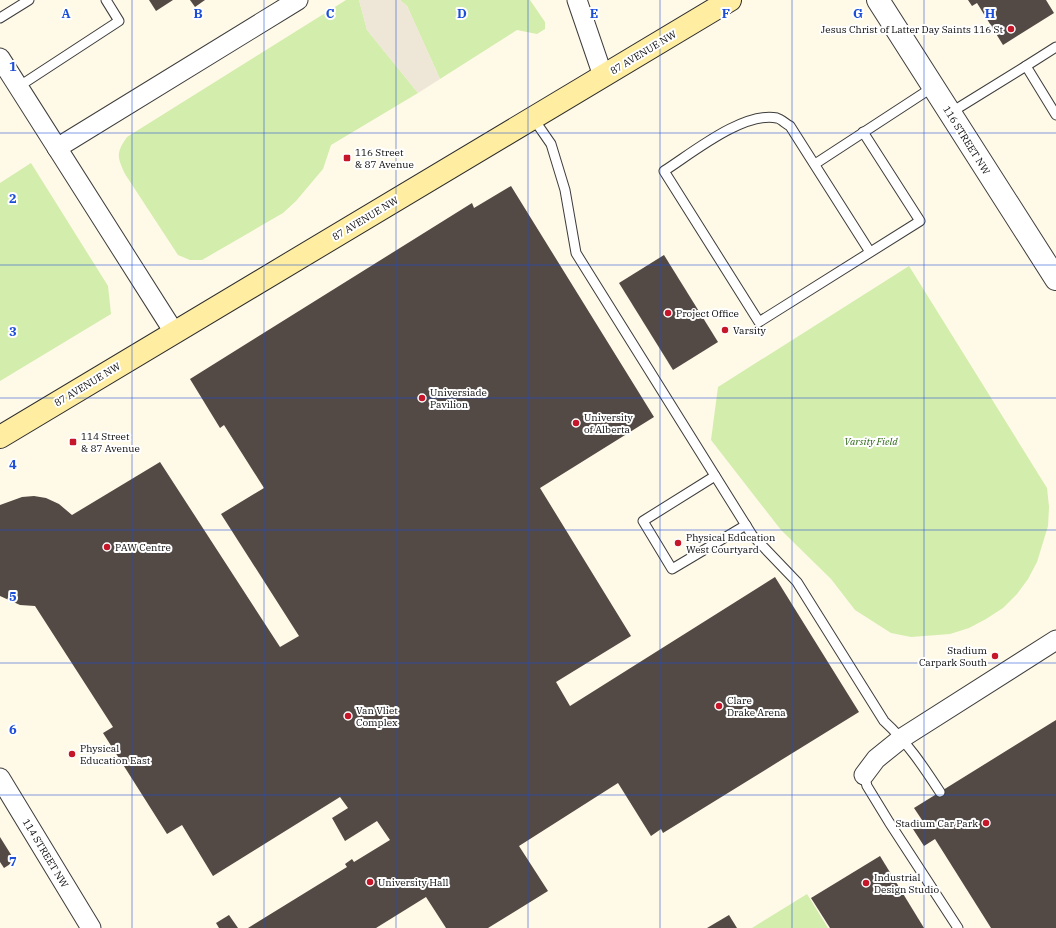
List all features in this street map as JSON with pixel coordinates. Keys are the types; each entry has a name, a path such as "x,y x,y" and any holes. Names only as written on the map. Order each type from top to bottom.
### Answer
{"main road":[{"name":"87 AVENUE NW","path":"0,437 730,0"}],"street":[{"path":"57,148 298,0"},
{"path":"577,0 603,76"},
{"name":"116 STREET NW","path":"878,0 1056,280"},
{"path":"0,58 174,332"},
{"path":"864,775 876,759 902,738 1056,640"},
{"name":"114 STREET NW","path":"0,778 92,928"}],"lane":[{"path":"0,18 29,0"},
{"path":"18,87 119,21 106,0"},
{"path":"950,113 1056,48"},
{"path":"1026,66 1056,115"},
{"path":"815,164 933,87"},
{"path":"533,118 551,144 565,190 576,253 752,535 797,582 884,721 902,738 940,792"},
{"path":"863,132 920,221 759,322 664,171 717,136 742,124 760,118 777,118 790,126 870,252"},
{"path":"715,476 643,521 672,569 746,525"},
{"path":"864,775 867,786 889,822 958,928"}],"green space":[{"path":"346,0 359,0 367,30 418,93 331,145 323,169 296,201 283,213 202,260 190,260 178,255 122,168 119,159 119,151 127,137"},
{"path":"400,0 530,0 545,22 545,29 537,34 517,30 440,79 407,6"},
{"path":"31,163 108,286 111,314 0,381 0,183"},
{"name":"Varsity Field","path":"909,266 1047,488 1049,507 1048,526 1037,562 1028,579 1017,594 1003,608 969,628 950,634 911,637 891,633 855,610 831,579 781,530 711,440 718,387"},
{"path":"807,894 828,928 752,928"}],"shaded area":[{"path":"359,0 400,0 407,6 440,79 418,93 367,30"}],"building":[{"path":"149,0 173,0 156,11"},
{"path":"190,0 205,0 195,7"},
{"name":"Jesus Christ of Latter Day Saints 116 St","path":"968,0 1046,0 1054,13 1003,45 977,3 972,6"},
{"path":"511,186 654,417 540,488 631,636 556,682 570,706 775,577 859,712 663,833 661,829 651,836 618,783 519,846 548,891 488,928 446,928 426,897 376,928 248,928 347,867 345,864 352,859 354,862 390,840 377,821 345,841 332,818 348,808 340,797 213,876 182,825 167,834 103,733 113,727 35,606 20,605 0,596 0,505 22,497 34,496 46,498 59,504 72,515 160,462 280,647 299,636 221,514 264,488 224,425 220,428 190,379 472,203 474,208"},
{"name":"Project Office","path":"664,255 718,342 673,370 619,283"},
{"name":"Stadium Car Park","path":"1056,720 1056,928 991,928 935,839 924,846 911,826 922,820 914,808"},
{"path":"0,837 15,861 4,868 0,862"},
{"name":"Industrial Design Studio","path":"880,856 924,928 830,928 811,898"},
{"path":"229,915 238,928 219,928 216,923"},
{"path":"729,915 737,928 707,928"}],"place":[{"name":"Jesus Christ of Latter Day Saints 116 St","path":"1011,29"},
{"name":"116 Street & 87 Avenue","path":"347,158"},
{"name":"Project Office","path":"668,313"},
{"name":"Varsity","path":"725,330"},
{"name":"Universiade Pavilion","path":"422,398"},
{"name":"University of Alberta","path":"576,423"},
{"name":"114 Street & 87 Avenue","path":"73,442"},
{"name":"Physical Education West Courtyard","path":"678,543"},
{"name":"PAW Centre","path":"107,547"},
{"name":"Stadium Carpark South","path":"995,656"},
{"name":"Clare Drake Arena","path":"719,706"},
{"name":"Van Vliet Complex","path":"348,716"},
{"name":"Physical Education East","path":"72,754"},
{"name":"Stadium Car Park","path":"986,823"},
{"name":"University Hall","path":"370,882"},
{"name":"Industrial Design Studio","path":"866,883"}]}
